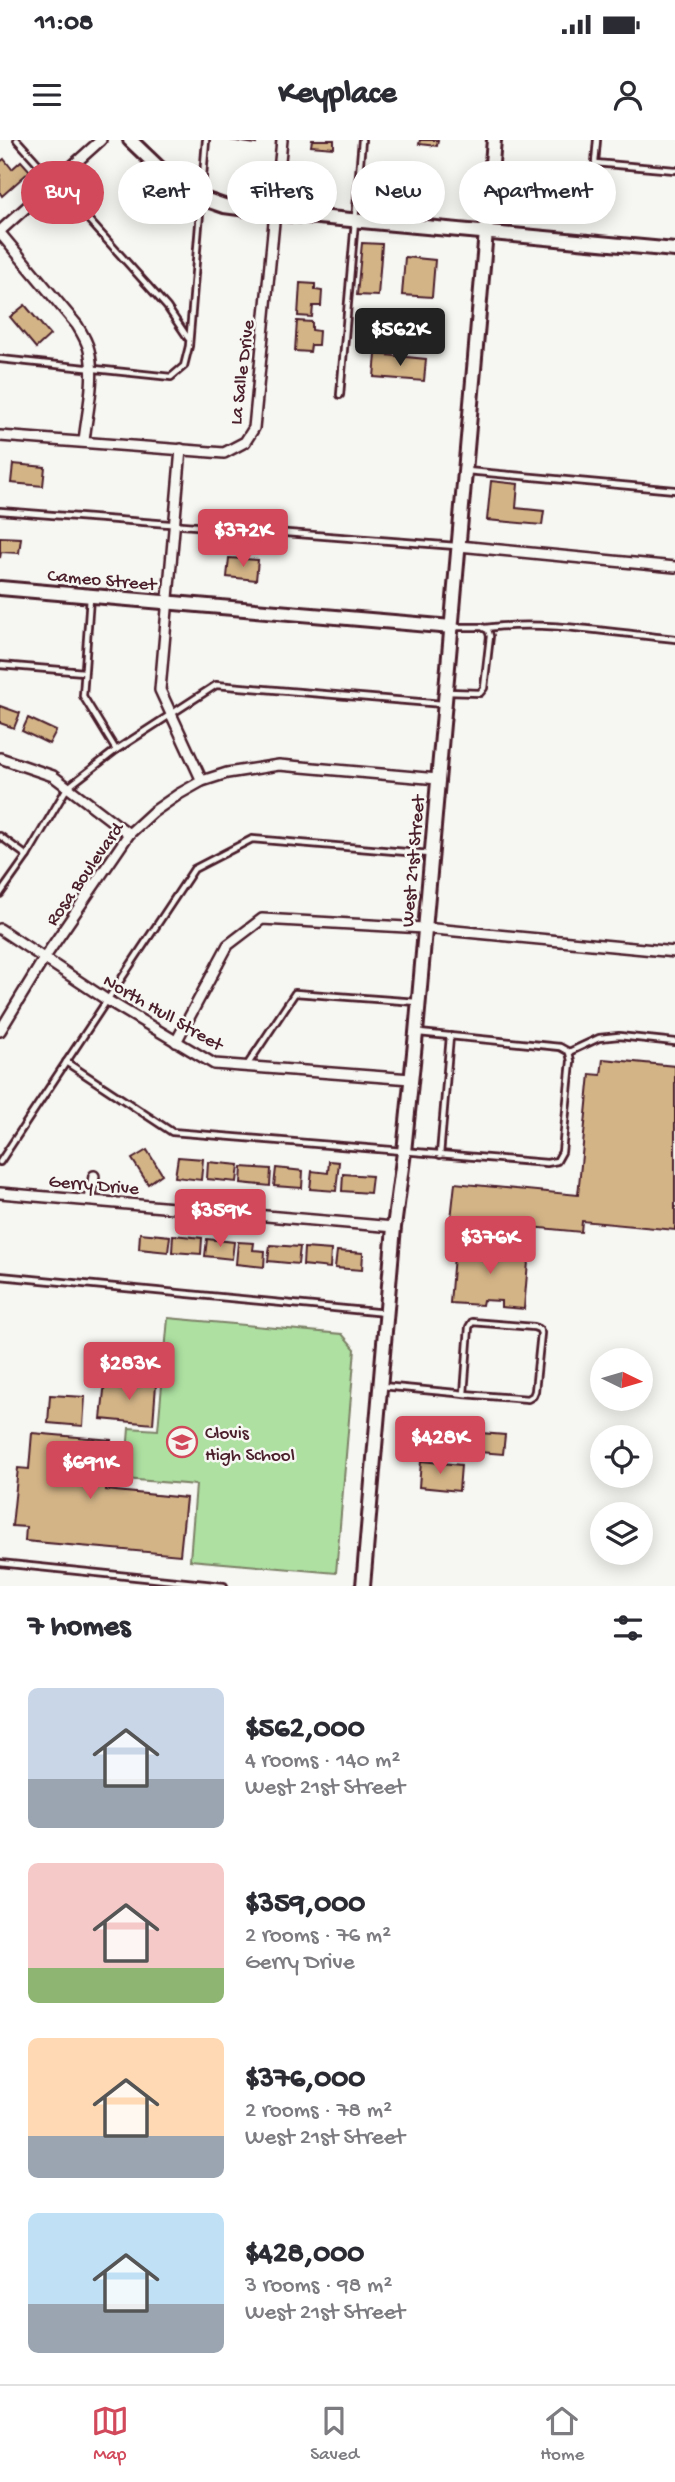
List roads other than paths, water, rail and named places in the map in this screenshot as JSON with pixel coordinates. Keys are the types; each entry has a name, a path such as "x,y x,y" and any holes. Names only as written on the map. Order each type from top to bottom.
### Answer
{"main road":[{"path":"130,140 152,161"},
{"name":"West 21st Street","path":"363,1586 394,1227 416,1032 494,140"},
{"path":"388,224 675,250"},
{"name":"Cameo Street","path":"0,588 452,627"}],"street":[{"path":"79,161 101,140"},
{"name":"La Salle Drive","path":"280,161 282,140"},
{"path":"21,214 0,232 77,324 89,350 91,368 84,441"},
{"name":"La Salle Drive","path":"0,436 225,453 245,442 254,428 274,224"},
{"path":"181,449 160,690 202,782"},
{"path":"459,546 675,567"},
{"path":"0,758 53,776 129,834"},
{"name":"Rosa Boulevard","path":"0,1031 45,957 129,834 153,812 202,782 227,773 279,765 438,779"},
{"path":"176,1042 228,945 262,919 424,928 675,952"},
{"name":"North Hull Street","path":"0,929 107,1000 214,1064 411,1079"},
{"path":"90,1200 94,1176"},
{"name":"Gerry Drive","path":"0,1194 394,1227"}],"lane":[{"path":"17,140 36,161"},
{"path":"204,161 206,140"},
{"path":"360,161 362,140"},
{"path":"597,140 595,163 675,170"},
{"path":"93,224 167,307 190,339"},
{"path":"0,359 171,377 184,366 190,339 199,224"},
{"path":"340,395 355,224"},
{"path":"464,471 675,490"},
{"path":"0,511 459,546"},
{"path":"90,596 83,696 116,750"},
{"path":"452,627 560,628 675,639"},
{"path":"0,894 27,856 67,788 116,750 216,685 445,698 480,693 484,688 490,636 485,628"},
{"path":"0,665 84,672"},
{"path":"0,836 27,856"},
{"path":"0,1162 194,869 252,839 430,855"},
{"path":"246,1067 295,993 418,1002"},
{"path":"66,1062 172,1132 547,1163 558,1161 562,1152 571,1061 569,1052 560,1047 416,1032"},
{"path":"569,1052 599,1038 619,1035 675,1042"},
{"path":"440,1154 450,1036"},
{"path":"0,1276 387,1313"},
{"path":"381,1386 464,1394 528,1399 535,1391 539,1329 472,1322 469,1326 464,1394"},
{"path":"0,1563 224,1586"}],"place":[{"name":"Clovis High School","path":"182,1442"}]}
